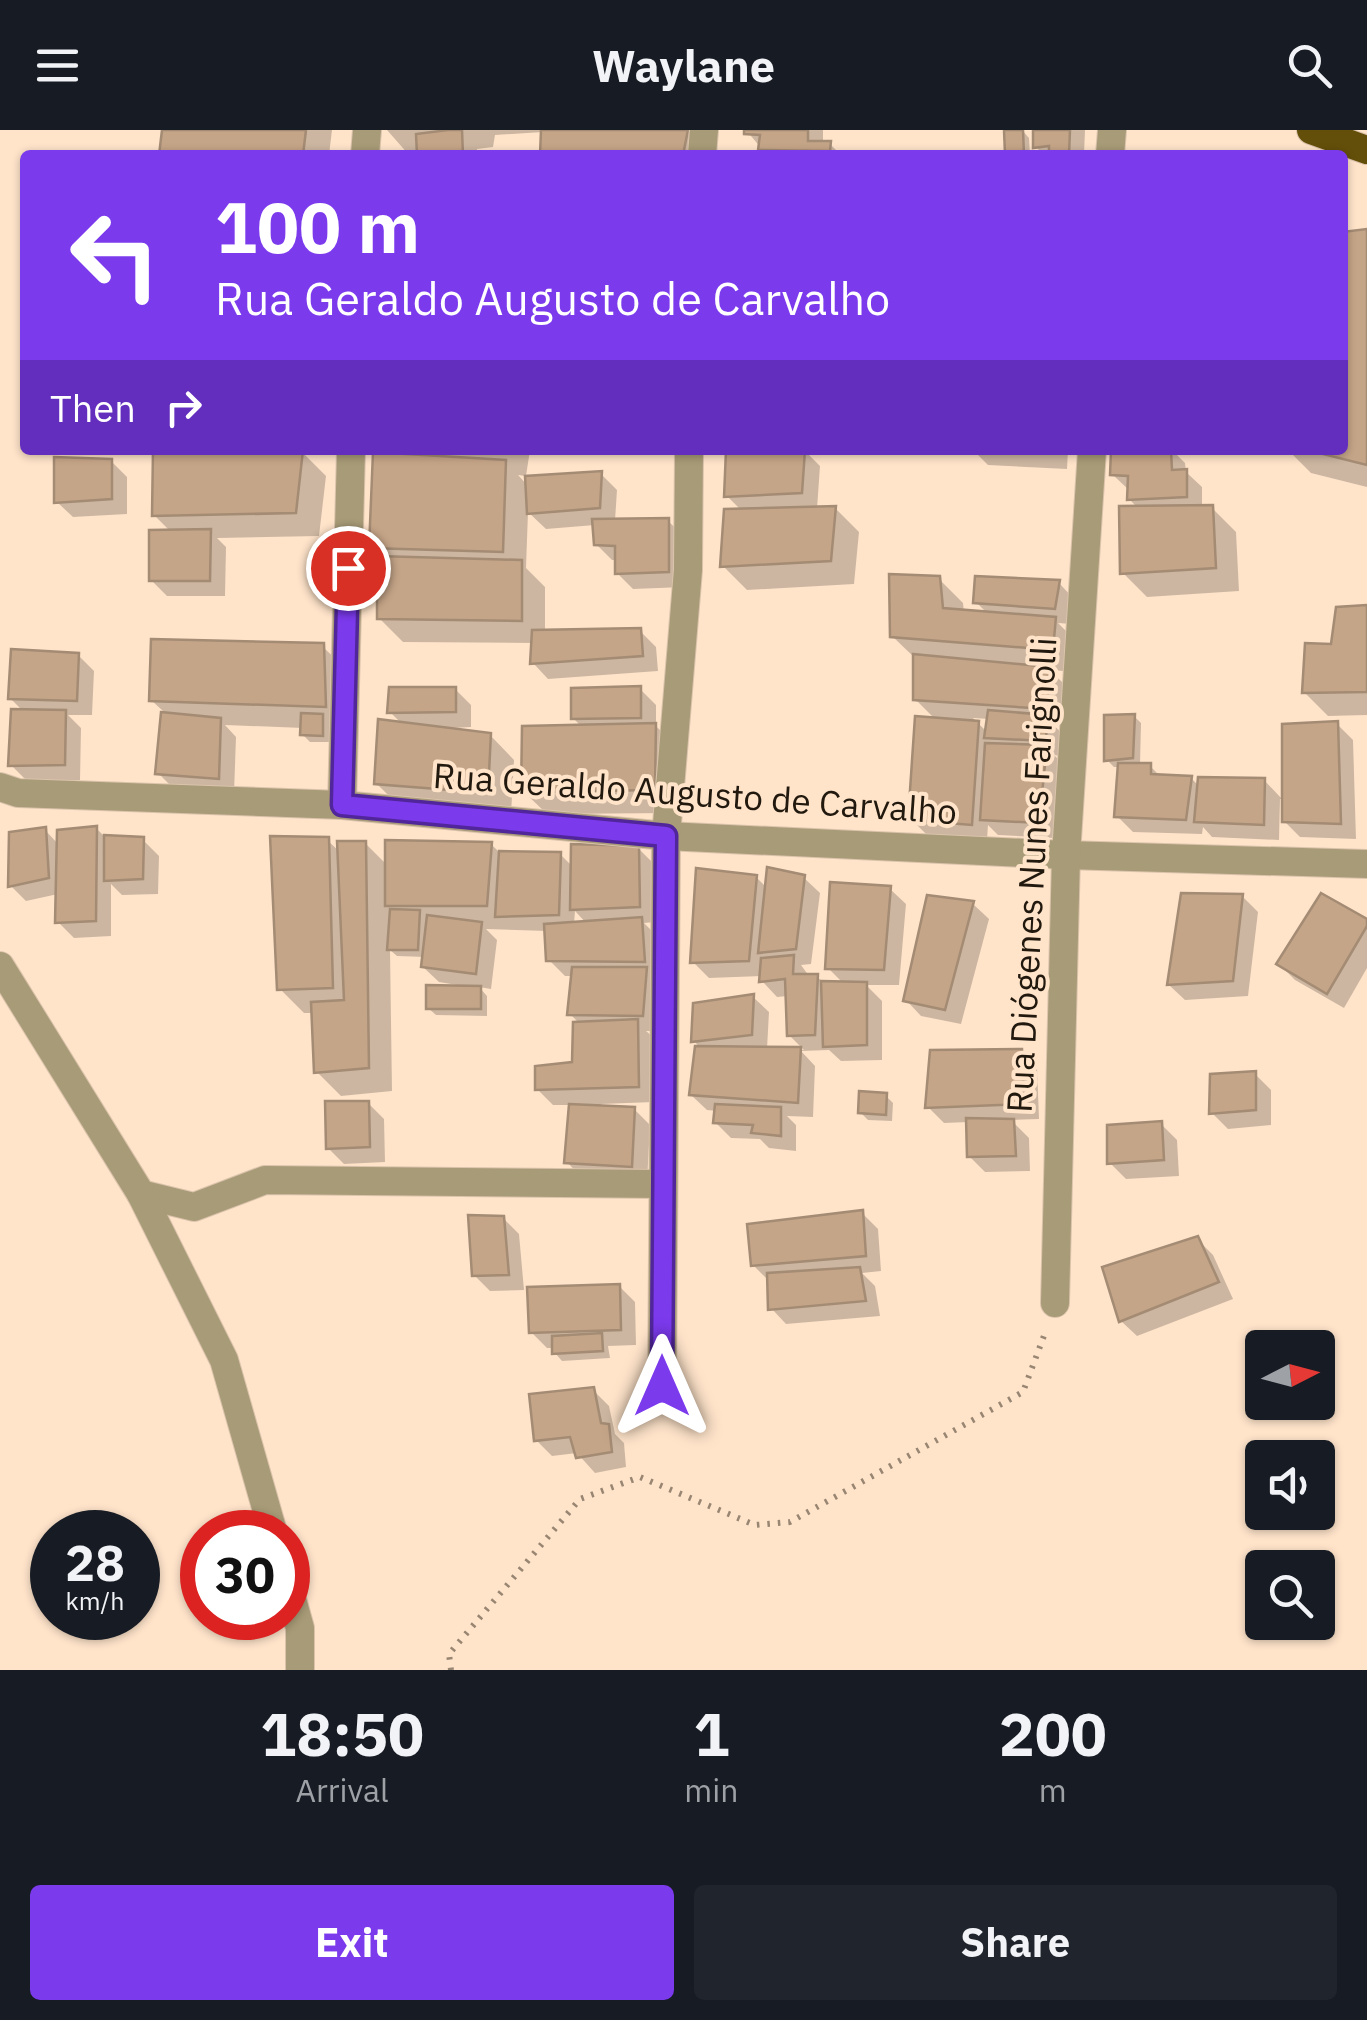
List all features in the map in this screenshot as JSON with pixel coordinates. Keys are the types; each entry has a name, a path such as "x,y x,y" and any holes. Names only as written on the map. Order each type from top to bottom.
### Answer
{"highway":[{"path":"1311,130 1367,150"}],"street":[{"path":"342,805 352,455"},
{"path":"662,1386 666,836 688,570 690,455"},
{"name":"Rua Diógenes Nunes Farignolli","path":"1055,1303 1066,855 1092,455"},
{"name":"Rua Geraldo Augusto de Carvalho","path":"9,790 342,805 666,836 1066,855 1367,864"},
{"path":"0,966 141,1194 224,1360 266,1510"},
{"path":"141,1194 194,1207 265,1180 661,1184"},
{"path":"300,1640 300,1670"}],"path":[{"path":"451,1670 449,1654 580,1500 640,1477 755,1524 790,1522 1023,1392 1055,1303"}],"building":[{"path":"162,130 306,130 304,150 160,150"},
{"path":"462,130 463,150 417,150 416,134"},
{"path":"541,130 688,130 684,150 540,150"},
{"path":"744,130 808,130 808,141 831,141 830,150 758,150 760,135 744,134"},
{"path":"1004,130 1023,130 1024,150 1005,150"},
{"path":"1033,130 1070,130 1069,150 1033,148"},
{"path":"1367,229 1367,465 1327,455 1348,455 1348,231"},
{"path":"153,455 302,455 296,513 152,516"},
{"path":"373,455 506,460 503,552 369,548"},
{"path":"726,455 805,455 802,493 724,497"},
{"path":"1111,455 1171,455 1172,470 1187,469 1187,497 1127,500 1128,476 1110,475"},
{"path":"54,457 112,459 112,499 54,503"},
{"path":"602,471 600,508 527,514 525,476"},
{"path":"1213,505 1216,568 1120,574 1119,506"},
{"path":"836,506 831,561 720,567 724,509"},
{"path":"669,518 669,572 615,574 615,546 594,545 592,519"},
{"path":"211,529 210,581 149,581 149,530"},
{"path":"377,556 522,560 522,621 377,619"},
{"path":"889,574 940,576 943,608 1056,617 1053,650 890,637"},
{"path":"975,576 1060,580 1055,609 973,603"},
{"path":"1367,605 1367,692 1302,693 1305,643 1331,644 1336,607"},
{"path":"641,628 643,656 530,664 532,630"},
{"path":"151,639 324,643 326,707 149,701"},
{"path":"11,649 79,653 77,701 8,699"},
{"path":"913,654 1050,667 1047,709 913,700"},
{"path":"641,686 641,718 571,719 571,688"},
{"path":"389,687 456,687 456,712 387,713"},
{"path":"11,709 66,710 65,765 8,766"},
{"path":"988,710 1047,715 1046,741 984,738"},
{"path":"161,712 221,718 219,779 155,774"},
{"path":"301,713 323,714 323,736 300,735"},
{"path":"1135,714 1133,758 1104,761 1104,715"},
{"path":"915,716 979,721 972,825 908,820"},
{"path":"378,719 491,733 488,793 374,784"},
{"path":"1338,721 1341,824 1282,822 1282,724"},
{"path":"656,723 655,790 521,792 522,726"},
{"path":"985,743 1047,745 1039,823 980,820"},
{"path":"1118,763 1151,763 1151,774 1192,776 1186,820 1114,817"},
{"path":"1198,777 1265,778 1264,825 1194,822"},
{"path":"97,826 96,921 55,923 57,830"},
{"path":"46,827 49,878 8,887 9,832"},
{"path":"104,835 144,837 143,879 104,881"},
{"path":"270,836 329,837 333,988 277,990"},
{"path":"385,840 492,842 487,906 385,906"},
{"path":"337,841 366,841 369,1068 314,1073 311,1002 344,1000"},
{"path":"571,844 639,846 640,907 570,910"},
{"path":"499,851 561,852 559,915 495,917"},
{"path":"767,867 805,875 796,949 758,953"},
{"path":"696,868 757,875 749,961 690,963"},
{"path":"830,882 891,886 884,970 825,969"},
{"path":"1181,893 1243,894 1233,981 1167,985"},
{"path":"1321,893 1367,919 1367,926 1327,994 1276,964"},
{"path":"927,895 974,901 945,1010 903,1001"},
{"path":"390,909 420,910 418,950 387,950"},
{"path":"427,915 482,922 476,974 421,967"},
{"path":"642,917 645,962 546,961 544,924"},
{"path":"794,955 793,974 818,974 815,1035 787,1036 785,979 759,982 761,958"},
{"path":"572,967 647,967 643,1016 567,1015"},
{"path":"821,981 867,982 867,1045 823,1047"},
{"path":"426,985 481,986 481,1009 426,1009"},
{"path":"754,994 752,1035 691,1042 693,1003"},
{"path":"638,1019 639,1087 535,1090 535,1066 572,1062 573,1022"},
{"path":"695,1046 801,1047 798,1103 689,1095"},
{"path":"1022,1049 1024,1104 925,1108 930,1050"},
{"path":"1256,1071 1256,1110 1209,1114 1210,1074"},
{"path":"859,1091 887,1093 886,1115 858,1113"},
{"path":"325,1101 369,1101 370,1147 326,1149"},
{"path":"569,1104 635,1107 632,1167 564,1163"},
{"path":"715,1104 781,1107 781,1136 751,1133 753,1125 713,1123"},
{"path":"966,1118 1014,1119 1016,1156 967,1157"},
{"path":"1162,1121 1164,1160 1107,1164 1107,1125"},
{"path":"863,1210 866,1256 751,1266 747,1224"},
{"path":"468,1215 504,1216 509,1275 472,1276"},
{"path":"1198,1236 1219,1282 1119,1322 1102,1267"},
{"path":"860,1267 866,1301 768,1310 767,1273"},
{"path":"620,1284 621,1330 529,1333 527,1287"},
{"path":"602,1333 603,1351 552,1354 552,1336"},
{"path":"594,1387 601,1423 609,1424 612,1452 576,1458 570,1437 534,1441 529,1394"}],"route":[{"path":"348,568 342,805 666,836 662,1386"}]}
